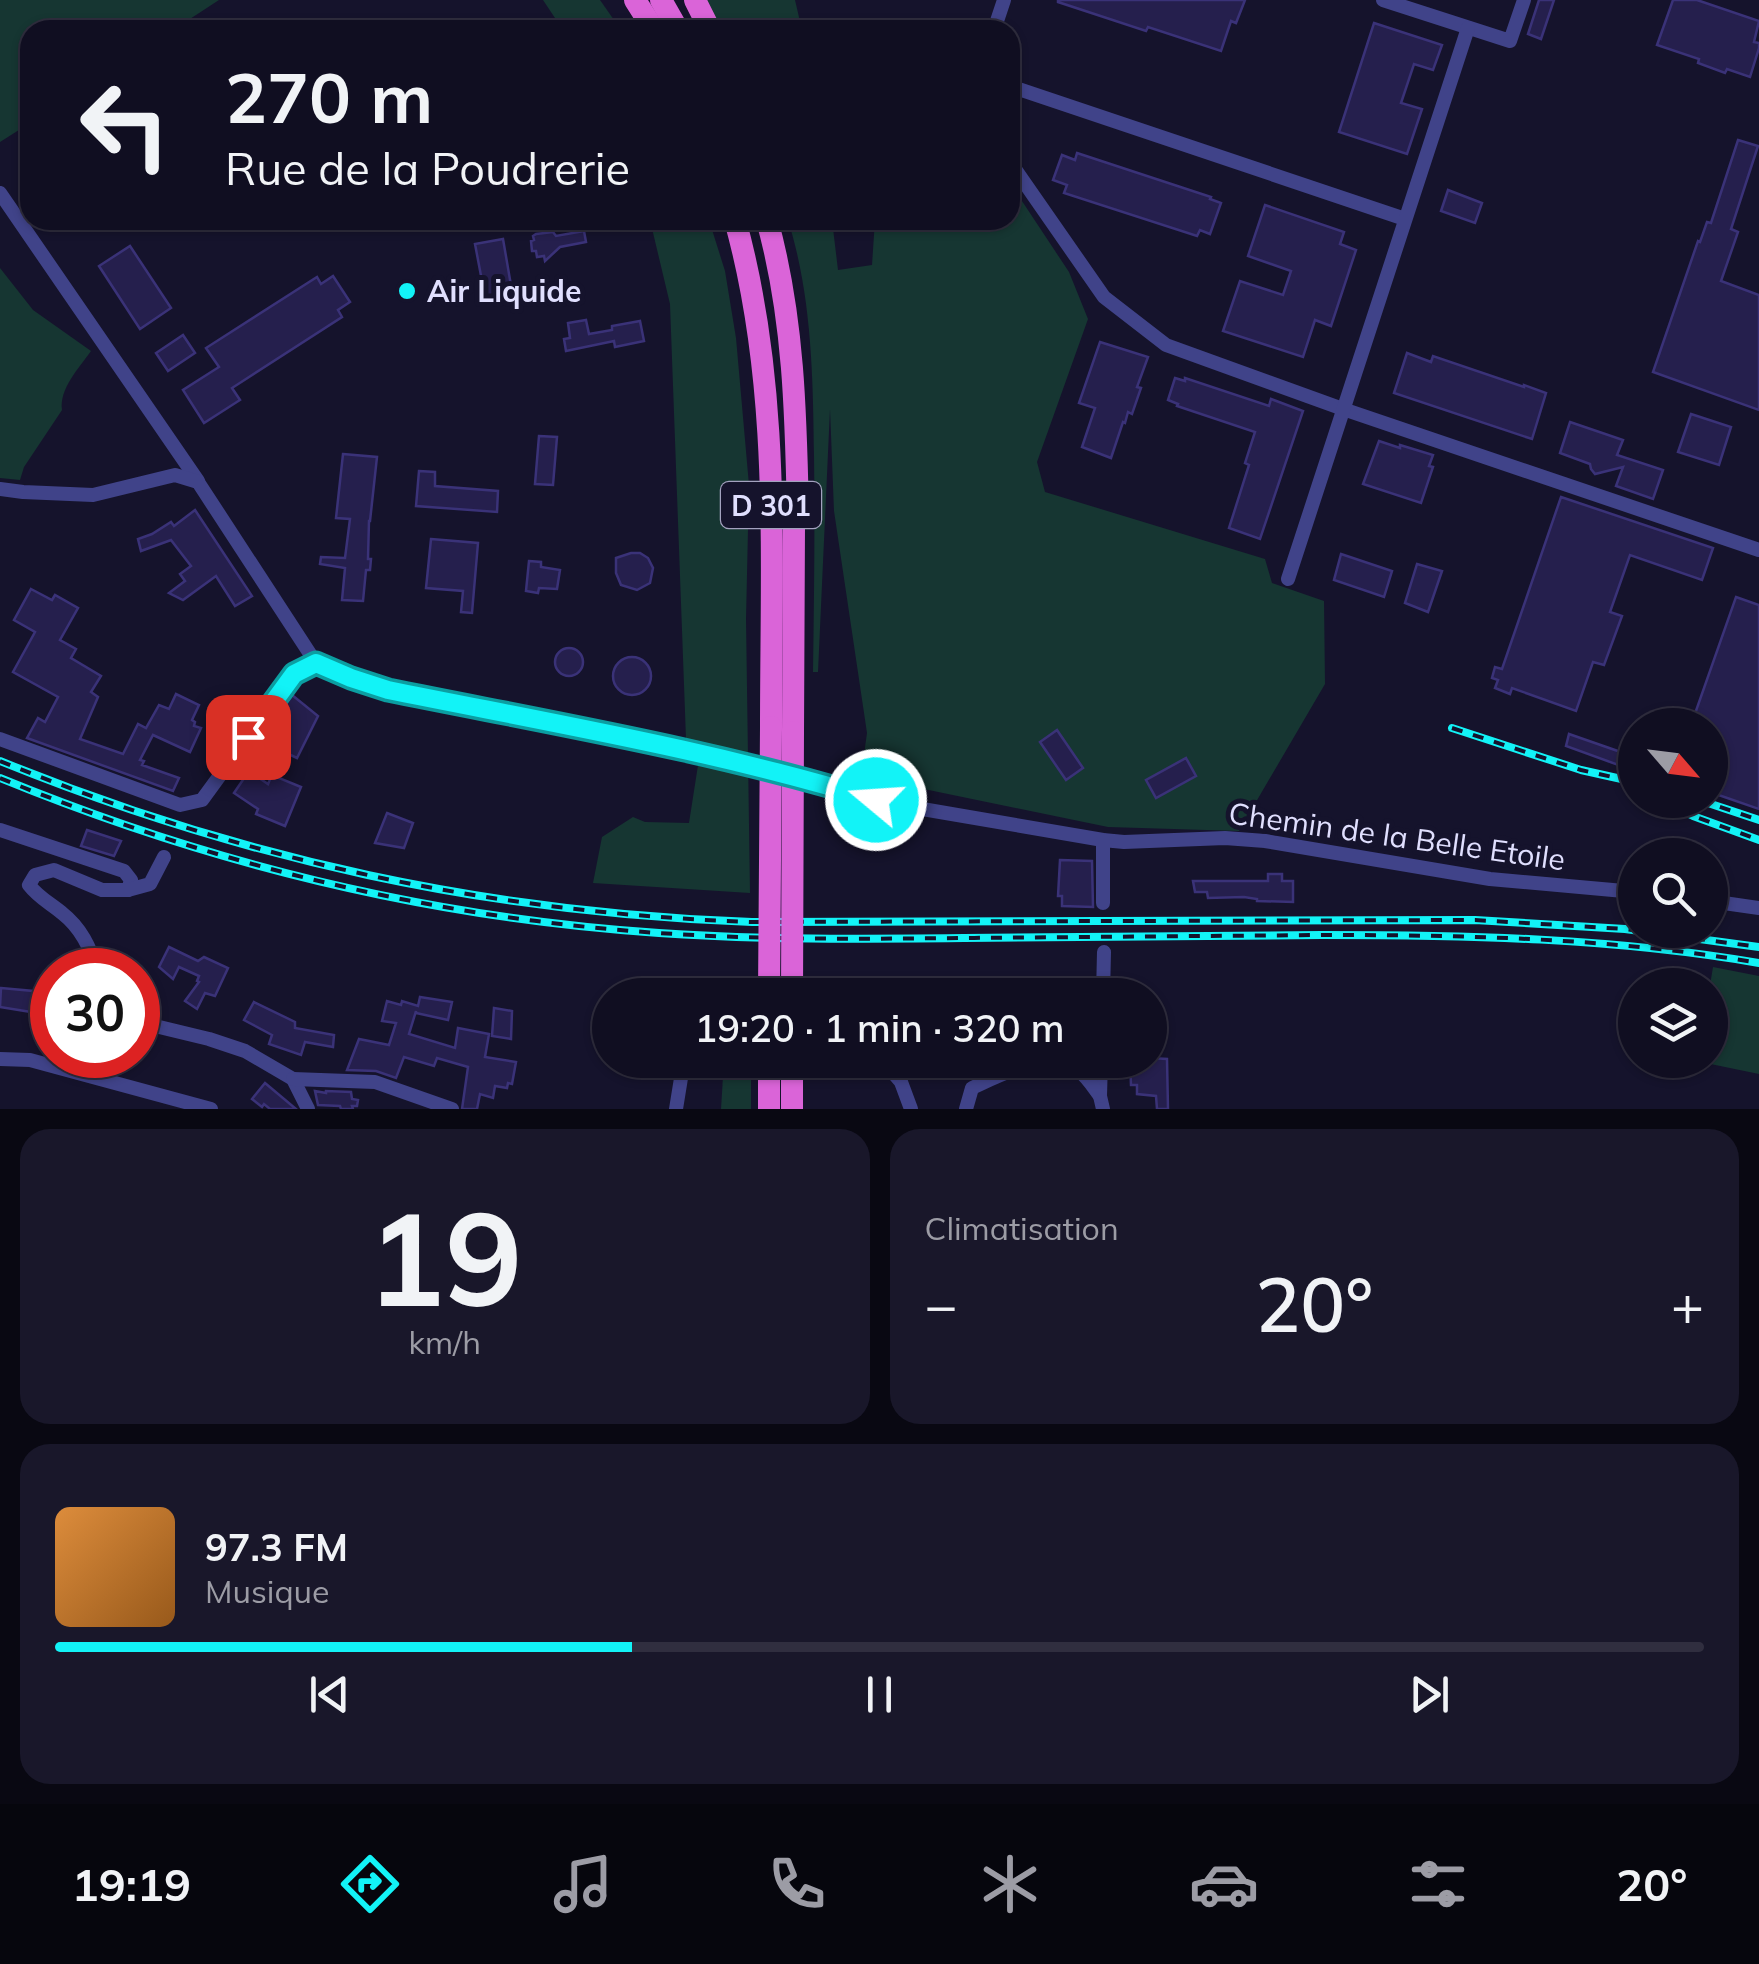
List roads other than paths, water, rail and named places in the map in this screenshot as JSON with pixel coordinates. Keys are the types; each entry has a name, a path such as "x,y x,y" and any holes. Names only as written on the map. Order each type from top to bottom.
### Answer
{"highway":[{"name":"D 301","path":"737,230 758,324 768,411 791,978"},
{"name":"D 301","path":"757,230 781,349 788,421 790,516 794,526 771,978"},
{"path":"769,230 792,348 798,516 794,526"},
{"path":"782,230 796,292 805,378 806,510 794,526"},
{"path":"777,1078 792,1109"},
{"path":"769,1109 783,1078"}],"street":[{"path":"1382,0 1510,41 1524,0"},
{"path":"1288,578 1468,28"},
{"path":"1020,89 1405,220"},
{"path":"1020,176 1104,298 1166,346 1759,550"},
{"path":"0,193 20,222"},
{"path":"0,739 180,806 202,800 294,674 316,663 25,230"},
{"path":"0,489 93,495 175,475 198,482"},
{"name":"Chemin de la Belle Etoile","path":"316,663 388,690 695,752 876,800 1102,840 1265,841 1490,880 1618,891"},
{"path":"0,830 124,871 132,880 128,890"},
{"path":"1102,840 1103,903"},
{"path":"91,948 65,915 29,886 35,874 54,870 102,890 128,890 150,884 164,858"},
{"path":"1103,978 1104,952"},
{"path":"160,1027 245,1051 293,1078 375,1082 452,1109"},
{"path":"0,1058 30,1060 211,1109"},
{"path":"966,1109 972,1088 1038,1063 1060,1062 1080,1072 1101,1102"},
{"path":"293,1078 308,1109"},
{"path":"676,1109 681,1078"},
{"path":"898,1078 911,1109"}],"railway":[{"path":"1452,728 1618,778"},
{"path":"0,761 183,827 276,853 369,875 558,907 752,922 1475,920 1625,929 1759,947"},
{"path":"0,778 79,809 241,861 407,900 574,926 811,938 1486,937 1650,948 1759,963"},
{"path":"1728,810 1759,820"},
{"path":"1698,818 1759,840"}],"place":[{"name":"Air Liquide","path":"407,291"}]}
